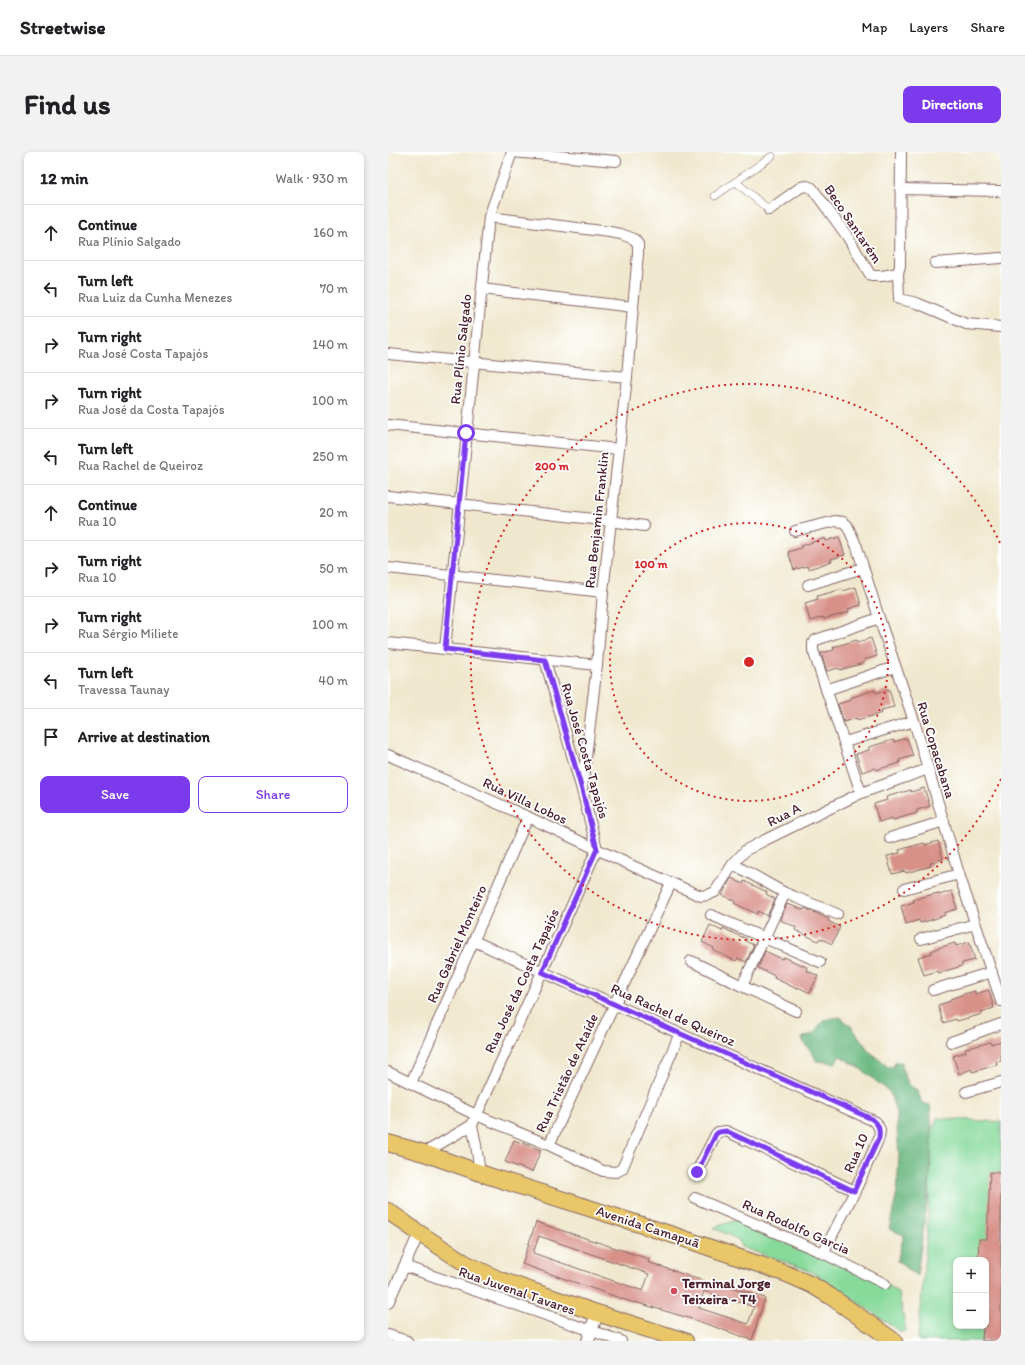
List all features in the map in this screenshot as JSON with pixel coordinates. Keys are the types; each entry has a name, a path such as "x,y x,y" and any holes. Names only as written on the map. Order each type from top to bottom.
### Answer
{"main road":[{"name":"Avenida Camapuã","path":"388,1143 424,1153 480,1173 673,1235 787,1274 812,1285 830,1296 894,1341"},
{"path":"388,1211 418,1233 465,1263 500,1280 685,1341"}],"street":[{"path":"512,152 616,161"},
{"name":"Rua Plínio Salgado","path":"445,649 489,217 512,152"},
{"path":"901,152 900,266 898,272 899,299 917,303 966,324 1001,327"},
{"path":"715,196 772,156"},
{"path":"736,182 769,210"},
{"name":"Beco Santarém","path":"769,210 801,187 812,188 847,236 871,276 882,276 898,272"},
{"path":"900,189 1001,190"},
{"name":"Rua Benjamin Franklin","path":"489,217 621,234 634,239 638,244 628,377 618,449 597,665 582,790"},
{"path":"935,263 1001,258"},
{"path":"482,289 633,307"},
{"path":"388,354 628,377"},
{"path":"388,425 618,449"},
{"path":"388,496 644,526"},
{"name":"Rua Copacabana","path":"795,531 831,522 839,522 848,525 914,721 959,874 1001,1001"},
{"path":"388,568 603,592"},
{"path":"808,585 863,568"},
{"path":"861,793 813,650 813,643 816,640 879,618"},
{"path":"388,643 597,665"},
{"name":"Rua José Costa Tapajós","path":"545,660 597,849"},
{"path":"826,690 895,666"},
{"path":"845,742 914,721"},
{"name":"Rua Villa Lobos","path":"388,755 672,883"},
{"name":"Rua A","path":"672,883 693,894 701,896 715,892 733,864 746,850 834,805 861,793 928,769"},
{"name":"Rua Gabriel Monteiro","path":"411,1083 528,817"},
{"path":"890,838 944,821"},
{"name":"Rua José da Costa Tapajós","path":"474,1120 597,849"},
{"path":"733,864 785,892 837,914"},
{"path":"904,890 959,874"},
{"name":"Rua Tristão de Ataíde","path":"549,1145 672,883"},
{"path":"742,986 785,892"},
{"path":"711,915 820,962"},
{"path":"921,939 975,924"},
{"name":"Rua Rachel de Queiroz","path":"474,941 861,1114"},
{"path":"691,961 796,1010"},
{"path":"933,990 992,972"},
{"path":"951,1042 1001,1024"},
{"path":"388,1072 411,1083 474,1120 549,1145 603,1171 616,1172 622,1169 680,1033"},
{"path":"966,1092 1001,1082"},
{"name":"Rua 10","path":"823,1253 879,1138 880,1130 876,1122 861,1114"},
{"path":"424,1153 474,1120"},
{"path":"474,1120 480,1173"},
{"path":"697,1172 716,1134 726,1131 854,1191"},
{"name":"Rua Rodolfo Garcia","path":"695,1198 823,1253 885,1284"},
{"path":"388,1303 418,1233"},
{"name":"Rua Juvenal Tavares","path":"404,1266 589,1336 621,1341"},
{"path":"589,1336 597,1313"},
{"path":"388,1335 408,1341"}],"green space":[{"path":"840,1017 851,1026 869,1051 888,1067 893,1067 895,1062 902,1062 902,1069 909,1085 917,1090 922,1103 930,1105 930,1169 926,1212 917,1276 897,1261 904,1235 889,1229 897,1193 899,1156 896,1113 890,1092 857,1066 840,1056 835,1063 816,1061 815,1057 805,1045 802,1038 815,1033 819,1025 824,1021"},
{"path":"937,1118 1001,1122 1001,1341 918,1340 928,1220 932,1130"},
{"path":"738,1218 888,1284 899,1294 906,1330 901,1332 819,1276 802,1268 741,1247 739,1240 714,1228"}],"building":[{"path":"839,537 845,555 831,559 832,561 808,569 807,566 794,570 788,552 825,538 826,541"},
{"path":"856,587 861,605 848,609 849,612 810,621 805,603 818,599 817,596"},
{"path":"871,638 877,656 864,660 864,663 840,670 839,668 827,671 821,653 834,650 833,647 857,640 858,642"},
{"path":"889,689 894,707 881,710 882,713 872,716 844,722 838,704 851,700 850,698 875,690 876,693"},
{"path":"907,738 913,756 899,760 900,763 876,770 875,768 862,772 856,754 869,750 869,747 893,740 894,742"},
{"path":"924,788 930,806 917,810 917,813 893,820 892,818 879,822 874,804 887,800 886,797"},
{"path":"938,841 943,859 930,863 931,866 906,873 905,871 892,874 887,856 900,853 899,850"},
{"path":"731,878 743,884 744,881 767,892 766,894 775,899 767,916 758,911 757,914 744,908 734,903 735,901 722,895"},
{"path":"952,891 957,909 944,913 945,915 931,920 920,923 919,920 906,924 901,906 914,902 913,900 923,897 938,893 939,895"},
{"path":"787,904 804,910 805,908 829,919 828,921 840,927 832,944 820,938 818,941 795,930 796,927 780,920"},
{"path":"710,925 722,931 723,928 747,939 745,941 754,945 746,962 738,958 736,961 713,950 714,948 702,942"},
{"path":"969,942 975,960 962,963 962,966 938,973 937,971 924,975 918,957 932,953 931,951 941,947 955,943 956,946"},
{"path":"765,951 782,959 784,957 807,967 806,970 818,976 810,993 798,987 797,989 774,978 775,976 758,968"},
{"path":"989,990 994,1008 981,1012 982,1014 972,1017 957,1021 956,1019 943,1023 938,1005 951,1001 950,999 964,994 975,991 975,994"},
{"path":"1001,1041 1001,1061 996,1062 997,1065 972,1072 972,1069 959,1074 953,1056 966,1052 965,1049 990,1042 991,1044"},
{"path":"514,1140 541,1150 532,1172 505,1162"},
{"path":"990,1172 1001,1173 1001,1341 982,1341 983,1329 989,1329 989,1257 978,1257 979,1239 987,1239"},
{"path":"536,1222 649,1259 648,1262 694,1278 712,1283 713,1281 765,1298 752,1340 695,1320 635,1302 634,1303 522,1264","holes":["539,1236 649,1274 643,1291 533,1253","704,1291 754,1307 748,1324 699,1308"]}],"place":[{"name":"Terminal Jorge Teixeira - T4","path":"674,1291"}],"route":[{"path":"466,433 445,649 545,660 597,849 542,972 872,1119 879,1125 879,1138 854,1191 726,1131 716,1134 697,1172"}]}
